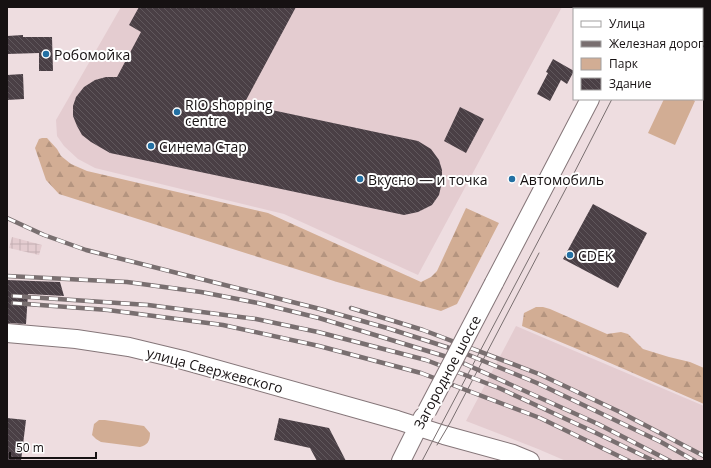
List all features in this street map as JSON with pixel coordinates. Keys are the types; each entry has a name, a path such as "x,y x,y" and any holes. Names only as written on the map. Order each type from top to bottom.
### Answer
{"street":[{"name":"Загородное шоссе","path":"401,461 589,100"},
{"name":"улица Свержевского","path":"7,333 76,338 129,347 183,360 418,426 512,454 530,461"}],"shaded area":[{"path":"121,7 562,7 418,275 284,214 95,168 78,159 64,146 57,136 56,120"},
{"path":"12,237 42,245 39,255 9,248"},
{"path":"516,326 704,406 704,461 566,461 466,421"}],"green space":[{"path":"664,100 695,101 675,145 648,133"},
{"path":"47,138 61,156 71,164 87,171 268,213 421,282 431,277 437,271 466,208 499,223 457,304 441,311 337,282 59,194 46,180 35,148 39,139"},
{"path":"536,307 550,309 607,334 621,332 628,334 643,349 690,362 704,368 704,404 522,326 524,313"},
{"path":"99,420 144,426 150,433 149,441 140,447 101,442 92,435 94,424"}],"building":[{"name":"RIO shopping centre","path":"139,7 296,7 244,104 418,141 431,149 439,160 442,170 442,182 439,195 432,205 418,212 404,215 110,153 91,142 82,135 73,116 73,106 76,97 84,87 95,80 106,77 117,77 141,32 129,25"},
{"path":"23,35 23,37 52,37 53,71 39,71 39,53 7,54 7,36"},
{"path":"553,59 573,70 567,84 561,80 550,101 537,94 548,73 546,72"},
{"path":"23,74 24,99 7,100 7,75"},
{"path":"460,107 484,119 466,153 444,141"},
{"path":"593,204 647,233 618,288 563,259"},
{"path":"7,280 60,282 64,296 28,294 26,324 7,323"},
{"path":"7,418 26,420 21,461 7,461"},
{"path":"279,418 329,428 346,461 317,461 310,448 274,440"}],"tram line":[{"path":"422,461 611,100"},
{"path":"437,445 539,253"}],"railway":[{"path":"7,218 44,235 86,250 320,309 459,351 537,383 661,442 695,461"},
{"path":"7,276 127,282 201,292 258,303 319,318 454,359 598,424 670,461"},
{"path":"13,296 148,305 256,319 318,332 426,360 499,388 654,461"},
{"path":"13,303 108,310 223,325 319,346 421,373 540,418 629,461"},
{"path":"351,308 423,330 539,374 620,412 704,456"}],"place":[{"name":"Робомойка","path":"46,54"},
{"name":"RIO shopping centre","path":"177,112"},
{"name":"Синема Стар","path":"151,146"},
{"name":"Вкусно — и точка","path":"360,179"},
{"name":"Автомобиль","path":"512,179"},
{"name":"CDEK","path":"570,255"}]}
